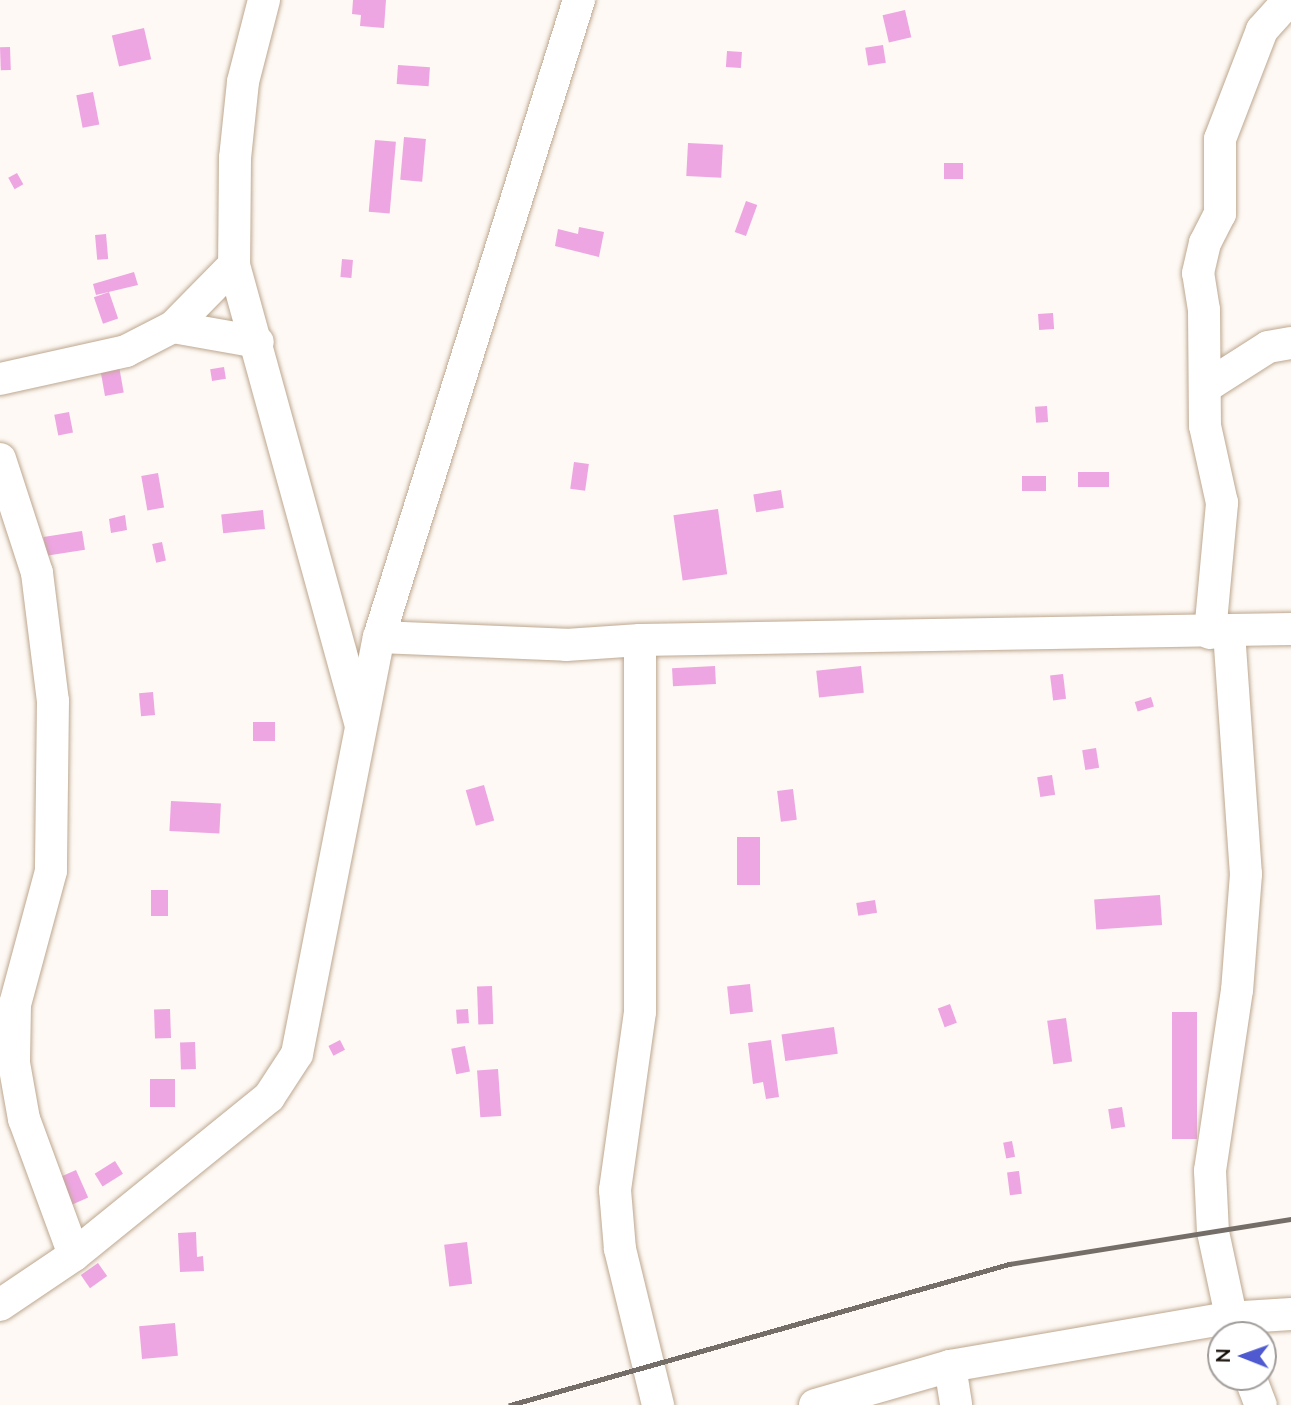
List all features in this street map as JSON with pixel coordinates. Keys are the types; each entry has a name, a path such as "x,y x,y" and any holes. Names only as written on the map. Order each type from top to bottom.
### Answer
{"street":[{"path":"264,0 243,82 235,158 234,265 258,341 280,440 362,727"},
{"path":"0,1305 74,1255 270,1097 297,1054 379,637 579,0"},
{"path":"1230,1321 1213,1232 1210,1171 1237,990 1246,874 1220,632 1222,503 1205,426 1207,386 1198,273 1205,243 1220,214 1220,139 1262,30 1289,0"},
{"path":"0,379 125,351 173,327 234,265"},
{"path":"173,327 258,341"},
{"path":"1207,386 1268,347 1291,343"},
{"path":"0,459 37,573 53,701 51,871 15,1004 14,1063 24,1119 74,1255"},
{"path":"379,637 566,645 639,640 1291,629"},
{"path":"639,640 640,1012 615,1190 620,1249 658,1405"},
{"path":"1256,1321 1291,1314"},
{"path":"815,1405 950,1366 1207,1329"},
{"path":"950,1366 956,1405"}],"building":[{"path":"353,0 386,0 384,28 360,26 361,15 352,14"},
{"path":"905,10 911,37 889,42 883,15"},
{"path":"144,28 151,59 119,67 112,35"},
{"path":"883,45 886,63 868,66 865,48"},
{"path":"0,47 10,47 11,70 1,70"},
{"path":"727,51 742,52 741,68 726,67"},
{"path":"398,65 430,67 429,86 397,84"},
{"path":"93,92 99,124 83,128 76,95"},
{"path":"404,137 426,139 422,182 400,180"},
{"path":"375,140 396,142 390,214 369,212"},
{"path":"688,143 723,145 721,178 686,176"},
{"path":"944,163 963,163 963,179 944,179"},
{"path":"17,173 23,184 15,189 8,178"},
{"path":"746,201 757,205 746,236 735,232"},
{"path":"579,227 604,232 599,257 555,246 558,229 578,234"},
{"path":"106,234 108,259 97,260 95,235"},
{"path":"342,259 353,260 351,278 340,277"},
{"path":"134,272 138,285 96,295 93,284"},
{"path":"109,292 118,318 103,324 94,297"},
{"path":"1053,313 1054,329 1039,330 1038,314"},
{"path":"119,366 124,393 105,396 100,369"},
{"path":"224,367 226,379 212,381 210,369"},
{"path":"1047,406 1048,422 1036,423 1035,407"},
{"path":"69,412 73,433 58,435 54,415"},
{"path":"574,462 589,464 585,491 570,489"},
{"path":"1078,472 1109,472 1109,487 1078,487"},
{"path":"158,473 164,507 147,510 141,476"},
{"path":"1022,476 1046,476 1046,491 1022,491"},
{"path":"781,490 784,508 756,512 753,494"},
{"path":"718,509 727,574 683,581 673,515"},
{"path":"263,510 265,529 223,533 221,514"},
{"path":"125,515 127,530 111,533 109,519"},
{"path":"82,531 85,550 46,556 43,537"},
{"path":"162,542 166,561 156,563 152,544"},
{"path":"715,666 716,684 673,686 672,668"},
{"path":"861,666 864,693 819,698 816,671"},
{"path":"1063,674 1066,699 1053,700 1050,676"},
{"path":"153,692 155,715 141,716 139,693"},
{"path":"1151,697 1154,707 1138,712 1135,702"},
{"path":"253,722 275,722 275,741 253,741"},
{"path":"1096,748 1099,768 1085,770 1082,750"},
{"path":"1052,775 1055,795 1040,797 1037,777"},
{"path":"484,785 494,821 476,826 466,790"},
{"path":"793,789 797,820 781,822 777,791"},
{"path":"171,801 221,804 219,834 169,831"},
{"path":"737,837 760,837 760,885 737,885"},
{"path":"151,890 168,890 168,916 151,916"},
{"path":"1160,895 1162,925 1096,930 1094,900"},
{"path":"875,900 877,913 858,916 856,903"},
{"path":"750,984 753,1012 730,1014 727,986"},
{"path":"492,986 493,1024 478,1025 477,987"},
{"path":"950,1004 957,1023 945,1027 938,1008"},
{"path":"170,1009 171,1038 155,1039 154,1010"},
{"path":"468,1009 469,1023 457,1024 456,1010"},
{"path":"1172,1012 1197,1012 1197,1139 1172,1139"},
{"path":"1066,1018 1072,1062 1053,1064 1047,1021"},
{"path":"834,1027 838,1054 785,1061 782,1034"},
{"path":"340,1040 345,1050 333,1056 328,1046"},
{"path":"771,1040 779,1097 766,1099 763,1082 753,1084 748,1043"},
{"path":"195,1042 196,1069 181,1070 180,1043"},
{"path":"465,1046 470,1072 456,1074 451,1049"},
{"path":"498,1069 501,1116 480,1117 477,1070"},
{"path":"150,1079 175,1079 175,1107 150,1107"},
{"path":"1122,1107 1125,1127 1111,1129 1108,1109"},
{"path":"1012,1141 1015,1157 1006,1158 1003,1143"},
{"path":"115,1161 123,1174 103,1186 95,1174"},
{"path":"76,1170 88,1197 66,1207 54,1180"},
{"path":"1019,1171 1022,1194 1010,1195 1007,1172"},
{"path":"196,1232 197,1257 203,1256 204,1271 180,1272 178,1233"},
{"path":"467,1242 472,1284 449,1286 444,1245"},
{"path":"98,1263 107,1276 90,1288 81,1275"},
{"path":"175,1323 178,1356 142,1359 139,1326"}],"railway":[{"path":"510,1405 1009,1264 1291,1219"}]}
